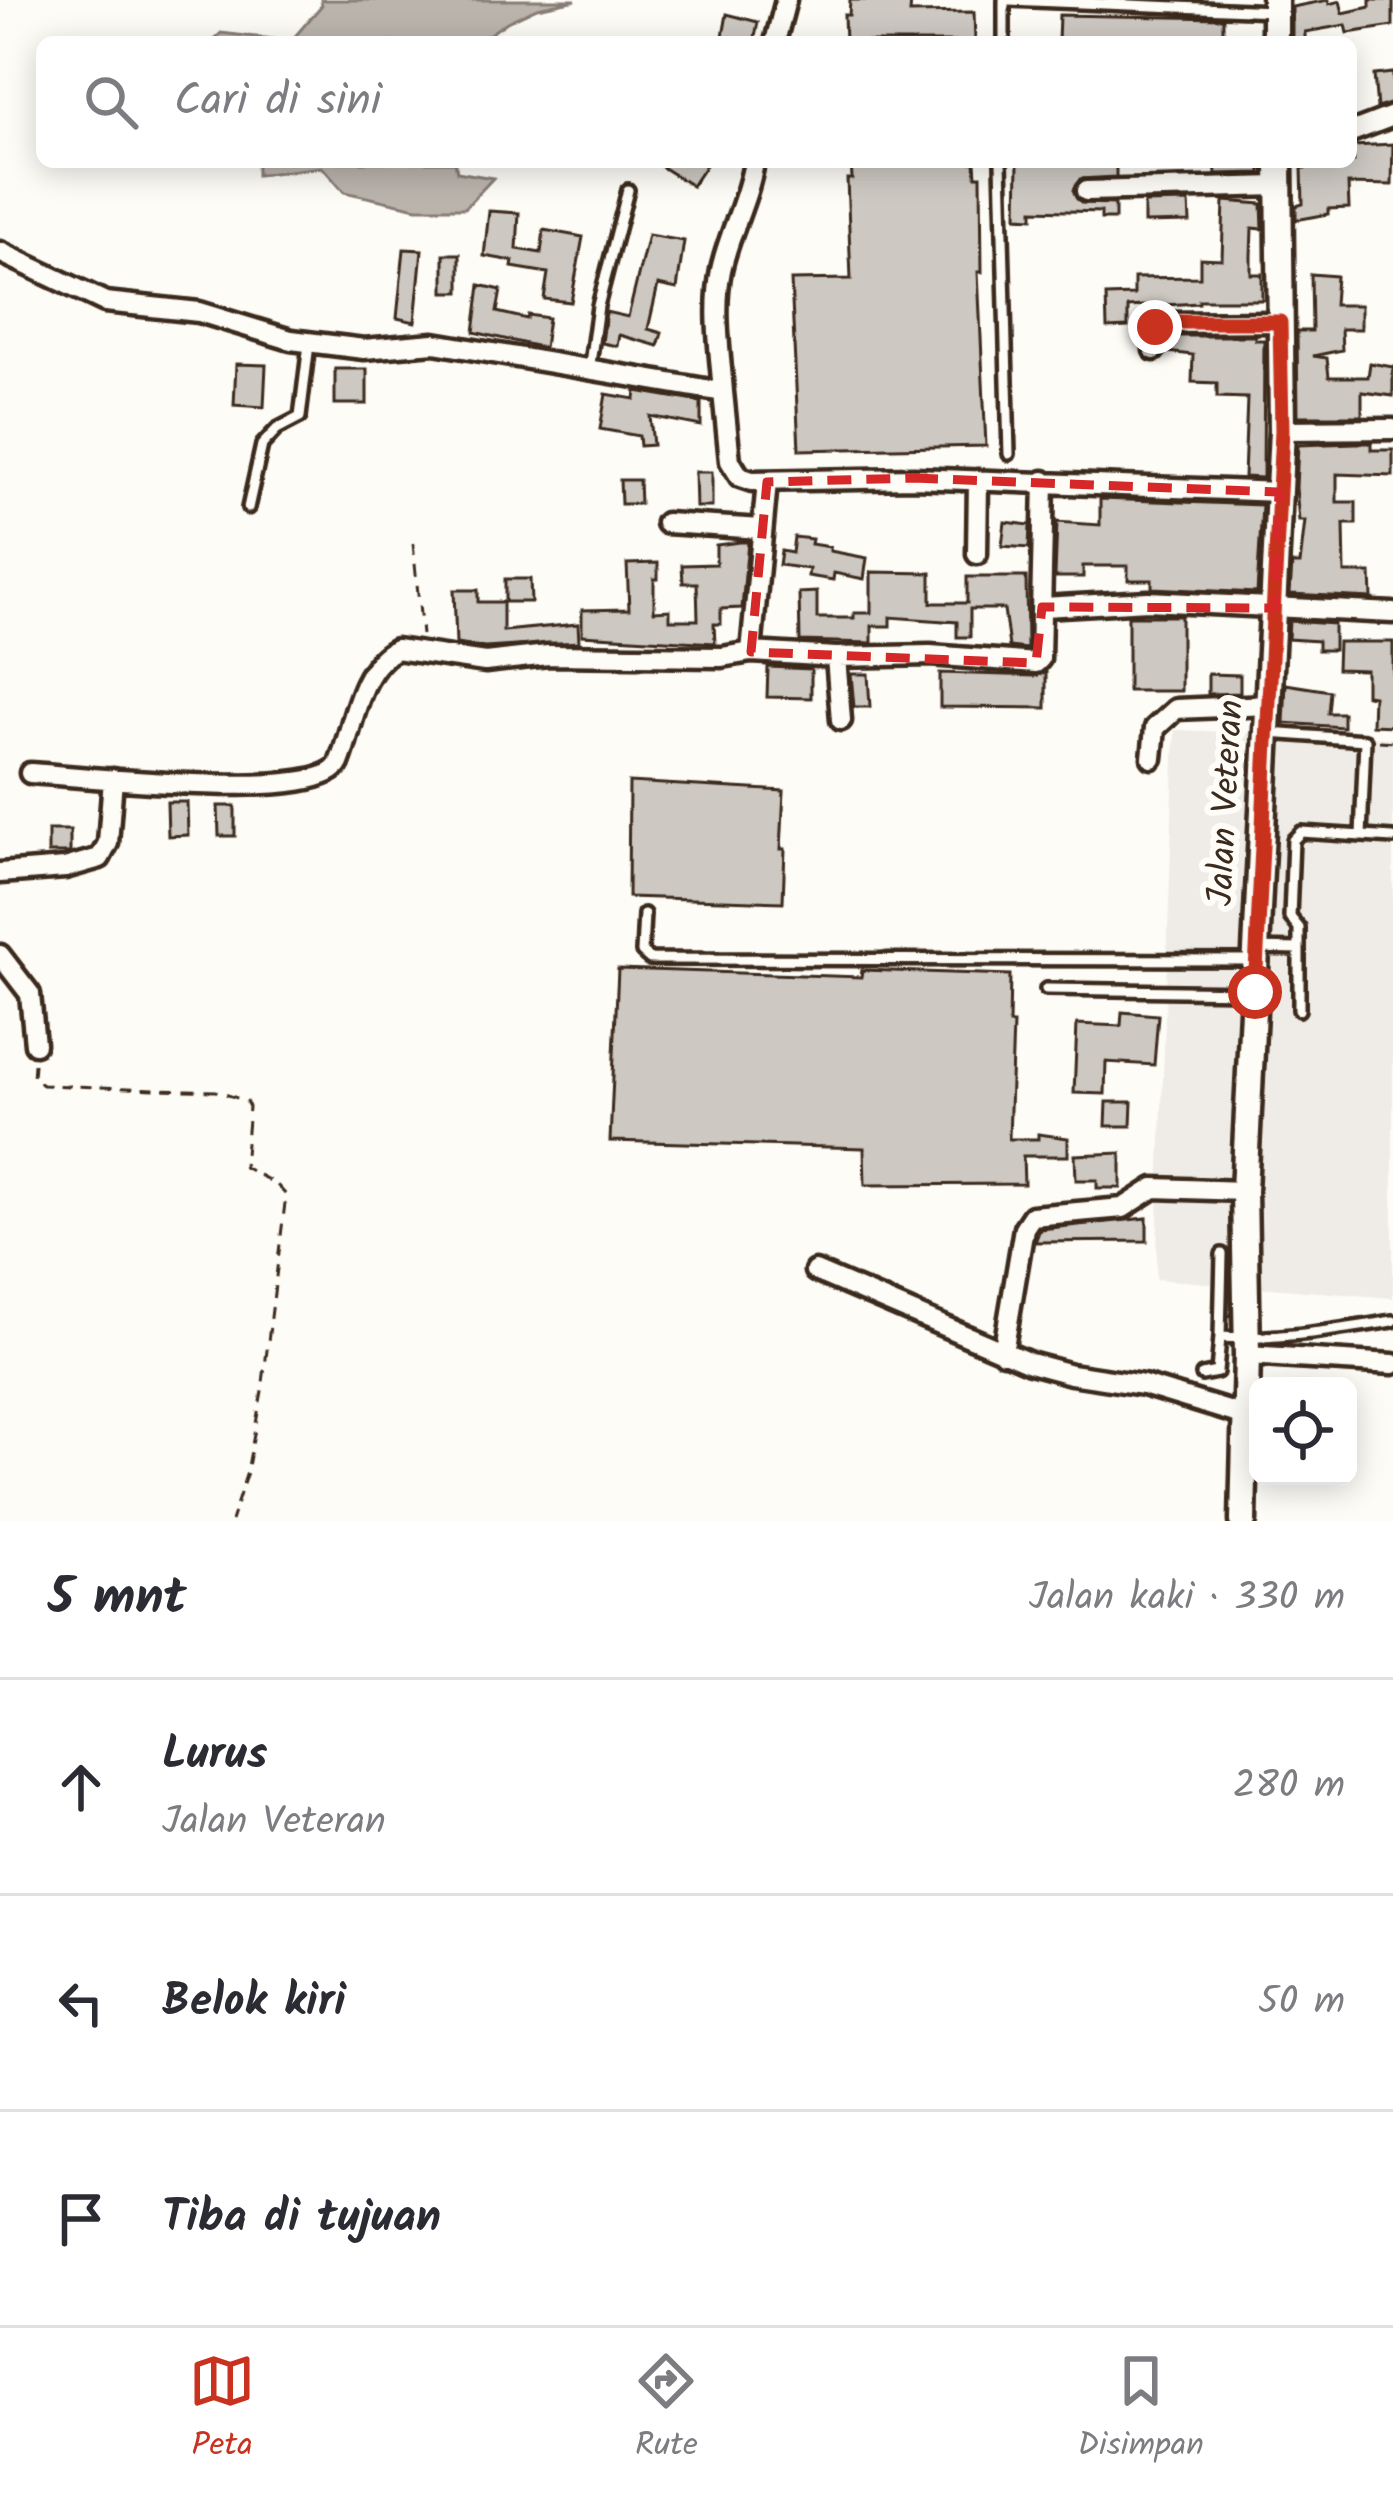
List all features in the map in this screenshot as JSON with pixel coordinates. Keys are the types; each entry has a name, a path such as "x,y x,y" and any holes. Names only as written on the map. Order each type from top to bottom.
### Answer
{"main road":[{"name":"Jalan Veteran","path":"1243,1521 1245,1416 1238,1343 1282,430 1279,174"}],"street":[{"path":"777,36 786,0"},
{"path":"1357,130 1393,116"},
{"path":"752,168 721,271 718,327 730,461 740,477 767,482 878,478 1279,492"},
{"path":"1086,191 1279,174"},
{"path":"0,252 104,302 199,312 309,344 364,349 434,344 723,392"},
{"path":"1154,350 1154,330 1160,323 1280,322"},
{"path":"1282,430 1393,429"},
{"path":"976,554 978,480"},
{"path":"751,652 767,482"},
{"path":"30,773 231,787 322,778 340,762 378,662 396,649 485,662 548,655 722,657 751,652 930,655 1036,663 1043,608 1044,482"},
{"path":"666,523 763,529"},
{"path":"1043,608 1148,601 1393,613"},
{"path":"836,657 841,720"},
{"path":"1152,758 1155,728 1176,709 1269,705"},
{"path":"0,873 65,868 100,858 108,843 113,779"},
{"path":"0,955 30,994 34,1044"},
{"path":"1004,1353 1024,1228 1033,1216 1123,1208 1154,1188 1244,1191"},
{"path":"815,1271 1004,1353 1071,1374 1143,1385 1245,1416"},
{"path":"1238,1343 1393,1364"}],"lane":[{"path":"1004,36 1007,0 1275,6"},
{"path":"1000,168 1010,454"},
{"path":"590,371 598,306 628,190"},
{"path":"248,508 262,445 277,429 300,417 309,344"},
{"path":"1269,733 1365,740 1361,836"},
{"path":"1299,1010 1299,928 1290,917 1293,840 1301,832 1393,838"},
{"path":"644,914 642,952 650,958 1256,954 1299,949"},
{"path":"1046,989 1255,992"},
{"path":"1202,1375 1217,1372 1238,1343 1222,1255"},
{"path":"1238,1343 1352,1331 1393,1321"}],"path":[{"path":"413,544 424,654"},
{"path":"1365,740 1393,742"},
{"path":"34,1044 37,1083 216,1091 245,1101 249,1112 244,1167 276,1184 286,1195 262,1391 247,1472 230,1521"}],"highlighted area":[{"path":"914,478 1279,492 1275,608 1042,607 1036,663 751,652 767,482"}],"shaded area":[{"path":"321,0 576,0 537,8 487,36 295,36 322,5"},
{"path":"257,168 314,168 257,175"},
{"path":"323,168 456,168 457,172 493,178 465,208 417,208 344,192"},
{"path":"1175,730 1393,738 1393,1298 1156,1279"}],"building":[{"path":"850,0 911,0 910,13 974,12 975,36 845,36 844,15 849,15"},
{"path":"1370,0 1393,0 1393,26 1348,33 1346,25 1292,36 1292,7 1340,1 1343,13 1370,7"},
{"path":"727,14 758,22 755,36 723,36"},
{"path":"1059,15 1223,18 1223,36 1058,36"},
{"path":"1393,73 1393,103 1377,108 1374,75"},
{"path":"1393,144 1392,185 1348,184 1349,208 1328,209 1328,214 1296,220 1296,206 1303,204 1302,168 1357,168 1357,146"},
{"path":"664,168 704,168 692,186"},
{"path":"851,168 975,168 976,176 981,176 982,272 978,272 986,446 799,450 791,280 851,279 847,179 852,179"},
{"path":"1018,168 1116,168 1116,177 1080,179 1073,190 1081,203 1115,204 1115,219 1101,219 1101,212 1033,210 1033,218 1017,217"},
{"path":"1216,168 1261,168 1261,173 1216,174"},
{"path":"1224,201 1262,204 1263,229 1252,228 1251,274 1262,274 1262,300 1128,307 1128,327 1107,328 1106,296 1134,295 1134,278 1200,277 1200,258 1222,259"},
{"path":"1189,202 1190,222 1144,223 1144,203"},
{"path":"489,211 519,213 517,249 541,253 544,230 583,237 571,302 544,299 548,273 484,256"},
{"path":"648,235 684,241 677,289 658,285 648,329 662,333 658,346 619,335 617,346 602,343 606,312 628,317"},
{"path":"404,249 422,250 415,322 397,318"},
{"path":"444,254 460,254 460,292 444,292"},
{"path":"1311,274 1336,276 1334,305 1361,305 1361,329 1341,329 1342,350 1313,356 1327,358 1329,377 1368,377 1370,363 1393,367 1393,396 1362,392 1362,416 1298,416 1297,331 1312,331"},
{"path":"480,285 501,290 497,312 548,318 544,348 474,332"},
{"path":"1168,336 1255,336 1255,340 1264,340 1263,478 1244,477 1247,398 1217,397 1217,383 1192,382 1193,355 1167,352"},
{"path":"236,364 266,365 264,407 234,405"},
{"path":"335,369 367,369 367,404 335,404"},
{"path":"636,391 701,402 701,426 650,416 653,445 640,446 639,436 600,429 606,394 635,399"},
{"path":"1371,443 1371,450 1393,450 1393,476 1337,474 1337,502 1356,502 1356,524 1344,524 1345,573 1371,573 1372,598 1290,594 1292,564 1300,564 1305,521 1299,521 1298,445"},
{"path":"695,472 712,472 712,507 696,507"},
{"path":"620,480 639,480 640,504 621,504"},
{"path":"1100,499 1262,505 1257,593 1152,588 1152,580 1128,580 1128,566 1083,566 1083,577 1055,577 1057,522 1100,525"},
{"path":"1005,522 1030,525 1029,548 1002,546"},
{"path":"794,537 867,558 864,579 834,573 833,580 808,576 809,569 779,565 781,551 792,553"},
{"path":"748,542 742,608 721,609 721,624 714,624 715,643 582,635 582,610 629,609 627,564 658,563 654,611 670,610 670,620 698,620 697,583 683,583 682,565 716,564 716,545"},
{"path":"871,572 931,573 931,603 967,603 967,577 1026,577 1027,649 1009,647 1004,609 970,609 970,637 957,637 957,622 890,617 890,626 872,626 872,643 800,641 799,593 817,592 817,618 854,618 854,613 871,613"},
{"path":"505,579 530,579 531,602 505,602"},
{"path":"454,590 478,590 478,602 503,602 503,631 578,624 579,642 485,648 456,644"},
{"path":"1128,616 1181,616 1181,691 1128,691"},
{"path":"1289,621 1334,624 1334,650 1318,650 1318,641 1288,639"},
{"path":"1338,642 1393,642 1393,726 1372,725 1373,696 1366,695 1366,670 1337,669"},
{"path":"768,667 811,669 811,698 767,697"},
{"path":"1046,672 1046,708 940,707 940,673 1035,676"},
{"path":"851,674 868,674 870,707 854,707"},
{"path":"1208,674 1240,675 1240,693 1208,694"},
{"path":"1286,684 1330,691 1328,713 1343,713 1343,727 1284,723"},
{"path":"629,782 784,791 783,902 628,897"},
{"path":"167,802 187,802 188,835 168,836"},
{"path":"218,806 235,806 235,836 219,836"},
{"path":"48,830 70,830 70,853 48,853"},
{"path":"618,969 861,977 862,970 1010,975 1009,1139 1038,1139 1038,1134 1068,1138 1068,1156 1023,1156 1024,1184 865,1185 864,1148 610,1141"},
{"path":"1122,1012 1158,1015 1154,1065 1106,1062 1105,1094 1074,1093 1077,1024 1121,1026"},
{"path":"1107,1102 1132,1102 1131,1126 1106,1126"},
{"path":"1121,1153 1121,1188 1097,1188 1097,1180 1076,1180 1075,1155"},
{"path":"1147,1218 1147,1241 1035,1242 1040,1229"}],"route":[{"path":"1155,327 1164,322 1280,322 1282,430 1255,992"}]}
